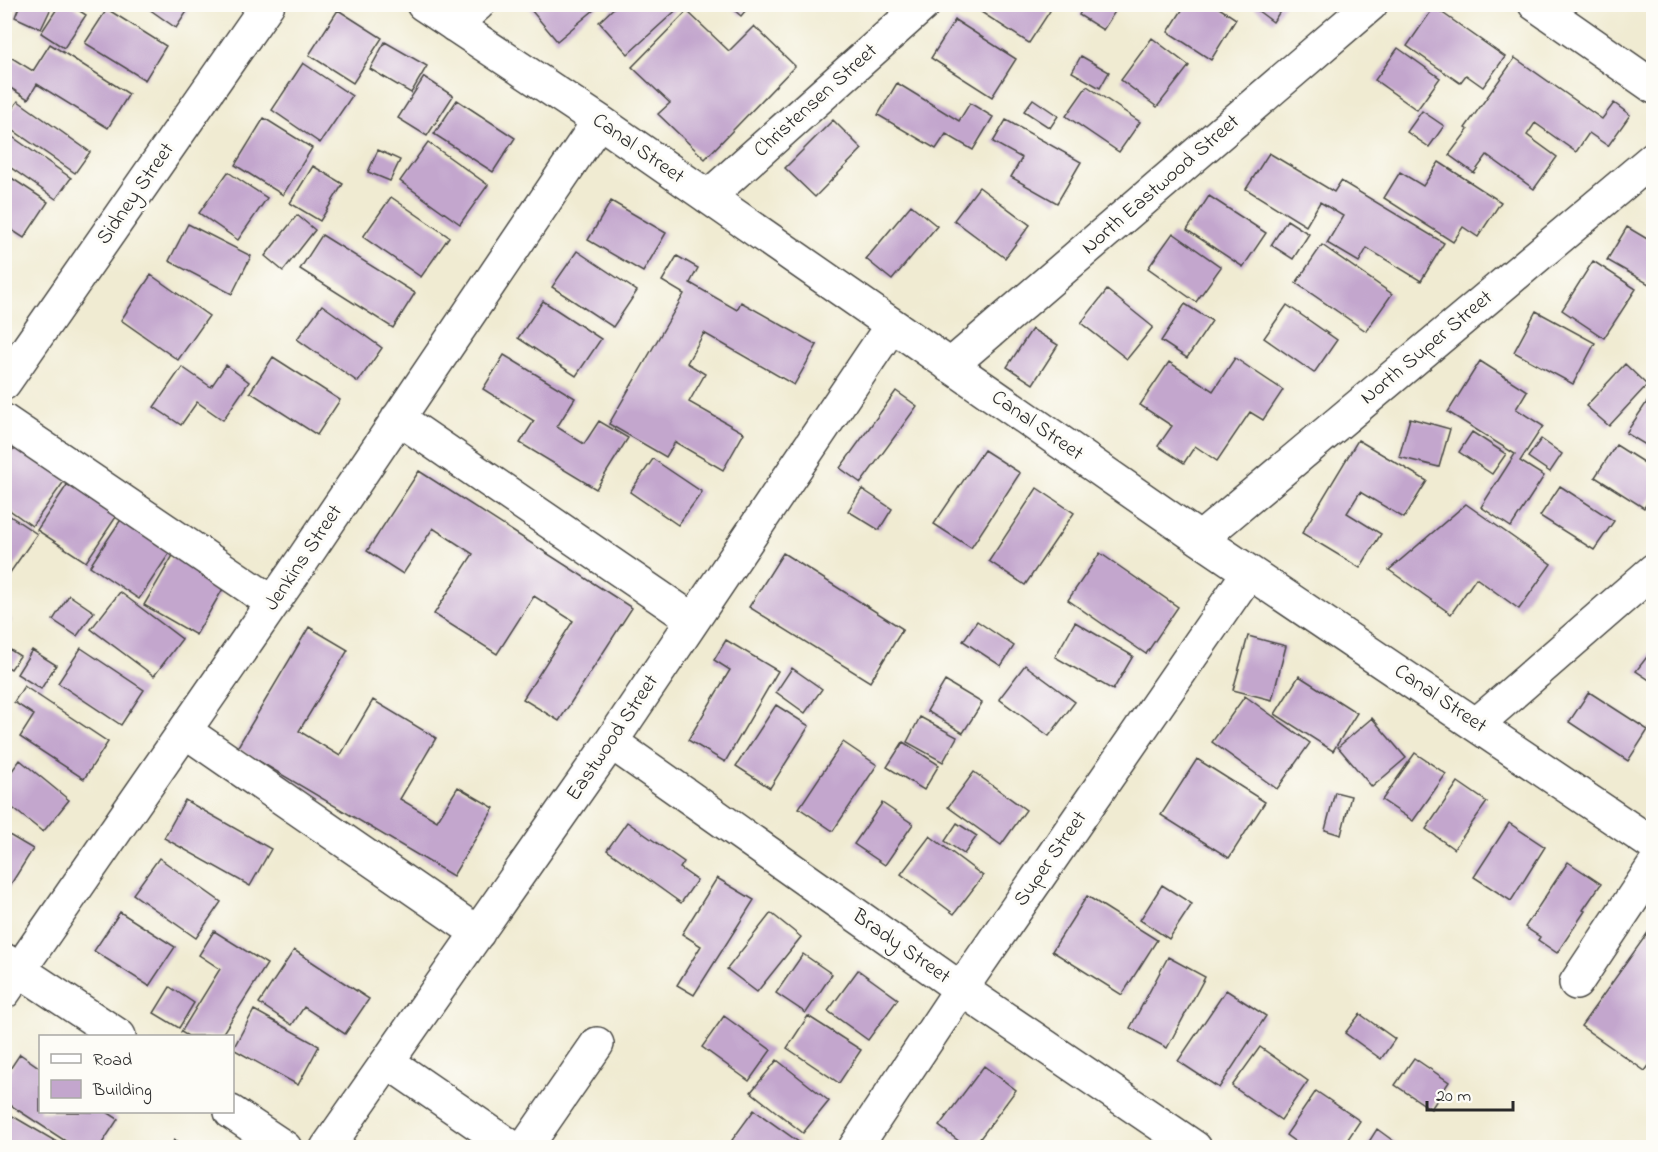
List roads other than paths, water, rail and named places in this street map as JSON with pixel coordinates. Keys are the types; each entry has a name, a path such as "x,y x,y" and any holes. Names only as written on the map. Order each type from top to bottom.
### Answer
{"street":[{"name":"Sidney Street","path":"4,383 268,4"},
{"name":"Canal Street","path":"423,4 466,15 598,121 1200,539 1653,845"},
{"name":"Christensen Street","path":"708,197 924,4"},
{"name":"North Eastwood Street","path":"950,366 1371,4"},
{"path":"1535,4 1653,87"},
{"name":"Jenkins Street","path":"10,974 273,603 598,121"},
{"name":"North Super Street","path":"1200,539 1653,158"},
{"name":"Eastwood Street","path":"327,1148 611,742 892,325"},
{"path":"398,418 693,620"},
{"path":"4,421 273,603"},
{"path":"1477,724 1653,570"},
{"name":"Super Street","path":"855,1148 961,989 1249,572"},
{"path":"184,731 478,933"},
{"name":"Brady Street","path":"611,742 961,989 1195,1148"},
{"path":"1576,983 1653,866"},
{"path":"10,974 117,1035"},
{"path":"525,1148 597,1044"},
{"path":"388,1062 513,1148"},
{"path":"232,1113 285,1148"}]}
